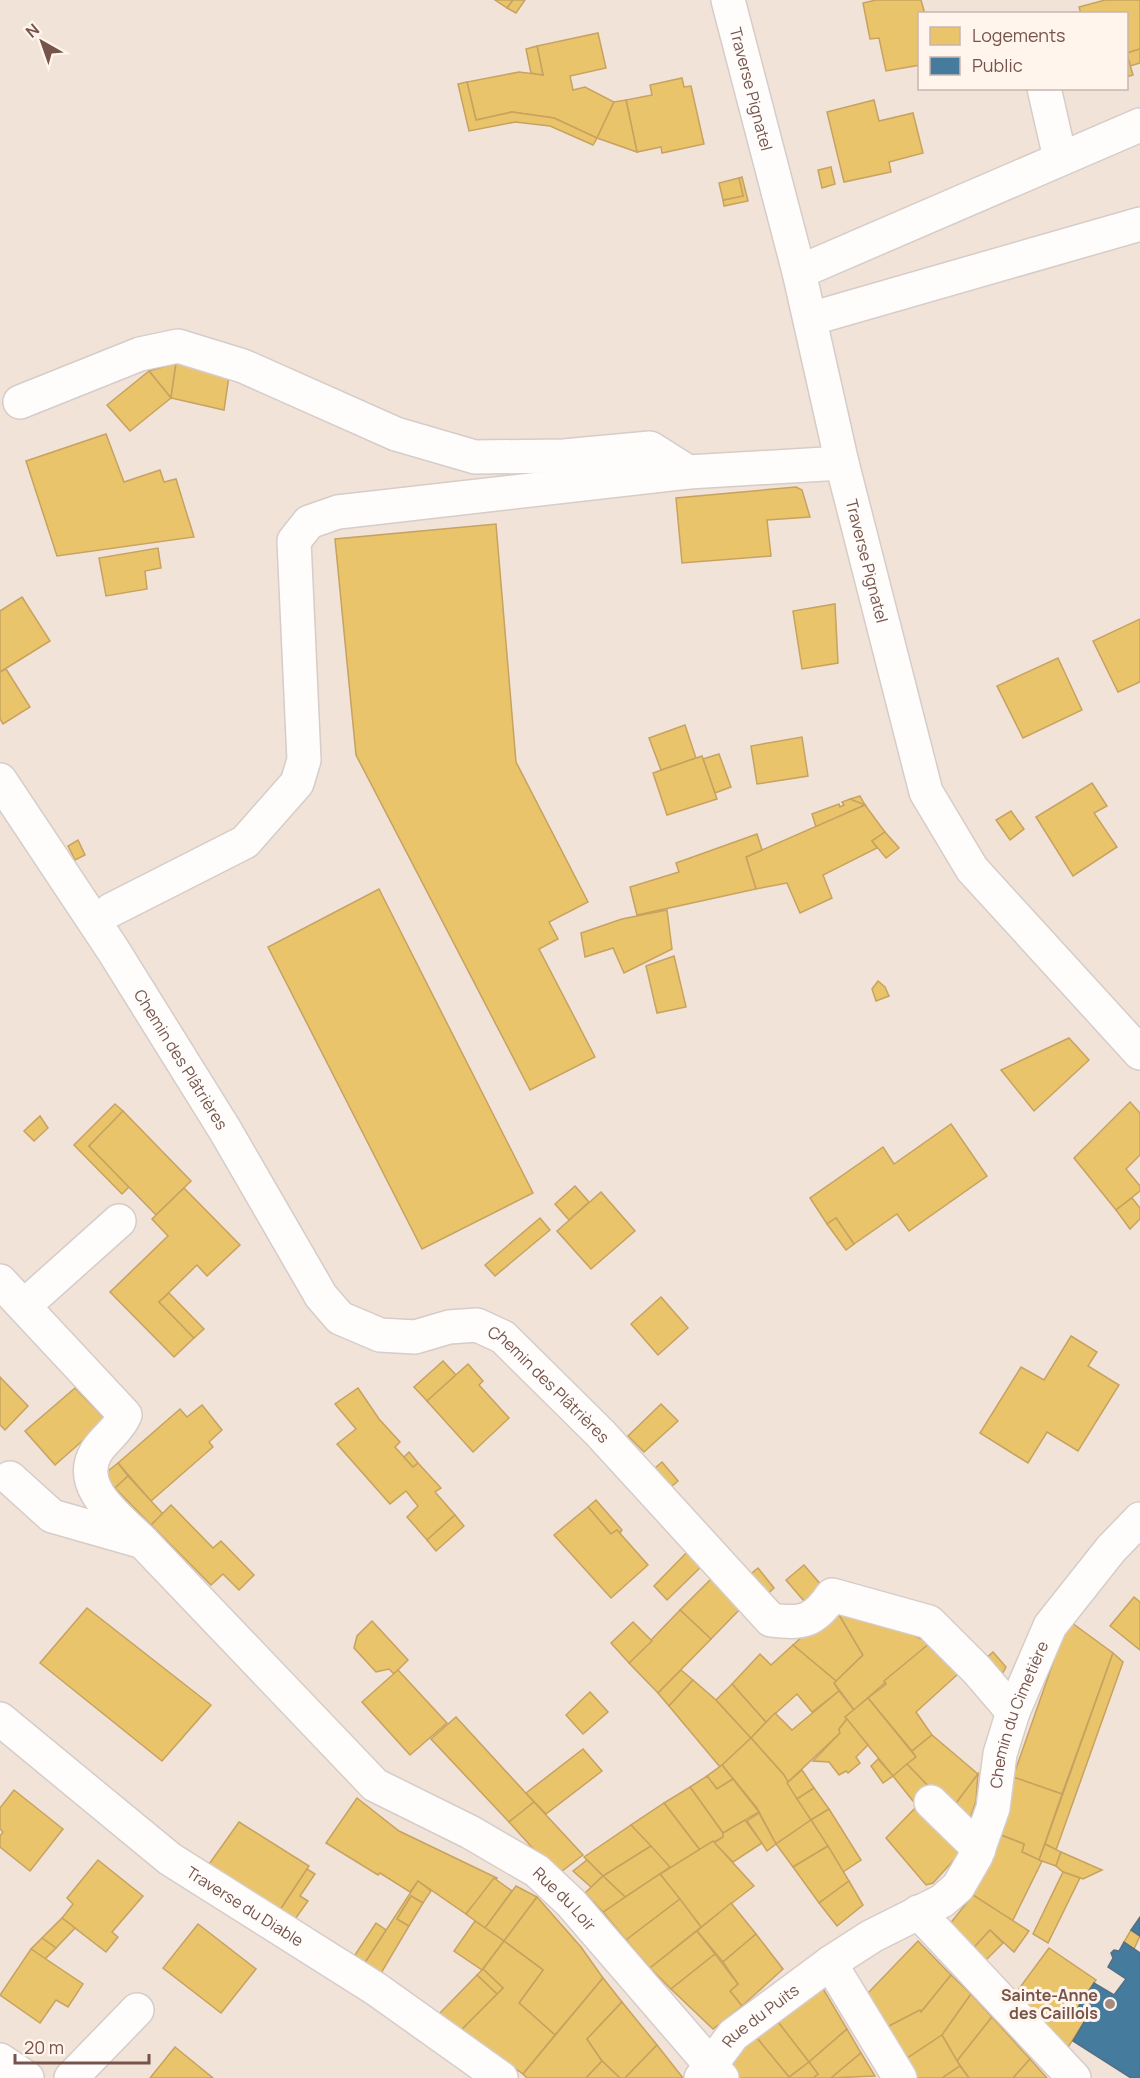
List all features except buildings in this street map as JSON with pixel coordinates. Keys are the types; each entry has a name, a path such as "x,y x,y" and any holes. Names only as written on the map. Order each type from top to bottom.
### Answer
{"street":[{"name":"Traverse Pignatel","path":"728,0 799,272 842,463 926,792 972,869 1140,1053"},
{"path":"1044,90 1060,158"},
{"path":"799,272 1140,124"},
{"path":"810,319 1140,224"},
{"path":"20,402 140,354 178,346 243,366 396,434 475,457 564,456 650,448 688,472"},
{"path":"111,910 245,843 297,783 304,760 294,541 309,522 338,512 688,472 842,463"},
{"name":"Chemin des Plâtrières","path":"0,780 138,990 225,1130 321,1296 340,1318 380,1335 415,1337 449,1328 477,1325 503,1337 600,1433 771,1620 793,1622 818,1615 832,1595 929,1622 977,1670 1012,1712"},
{"path":"24,1306 119,1221"},
{"path":"0,1281 124,1415 118,1429 97,1452 90,1470 94,1492 143,1542"},
{"path":"10,1478 52,1516 143,1542"},
{"name":"Chemin du Cimetière","path":"918,1912 942,1901 958,1887 979,1849 993,1808 1000,1754 1012,1712 1050,1626 1111,1549 1140,1519"},
{"name":"Rue du Loir","path":"143,1542 375,1785 470,1832 537,1871 571,1903 711,2073"},
{"name":"Traverse du Diable","path":"0,1719 170,1859 376,1989 501,2078"},
{"path":"931,1802 979,1849"},
{"path":"918,1912 1074,2078"},
{"name":"Rue du Puits","path":"711,2073 733,2035 830,1963 872,1936 918,1912"},
{"path":"830,1963 900,2078"},
{"path":"70,2078 137,2010"},
{"path":"0,2060 27,2078"}],"shaded area":[{"path":"0,0 1140,0 1140,2078 0,2078"}],"place":[{"name":"Sainte-Anne des Caillols","path":"1110,2004"}]}
